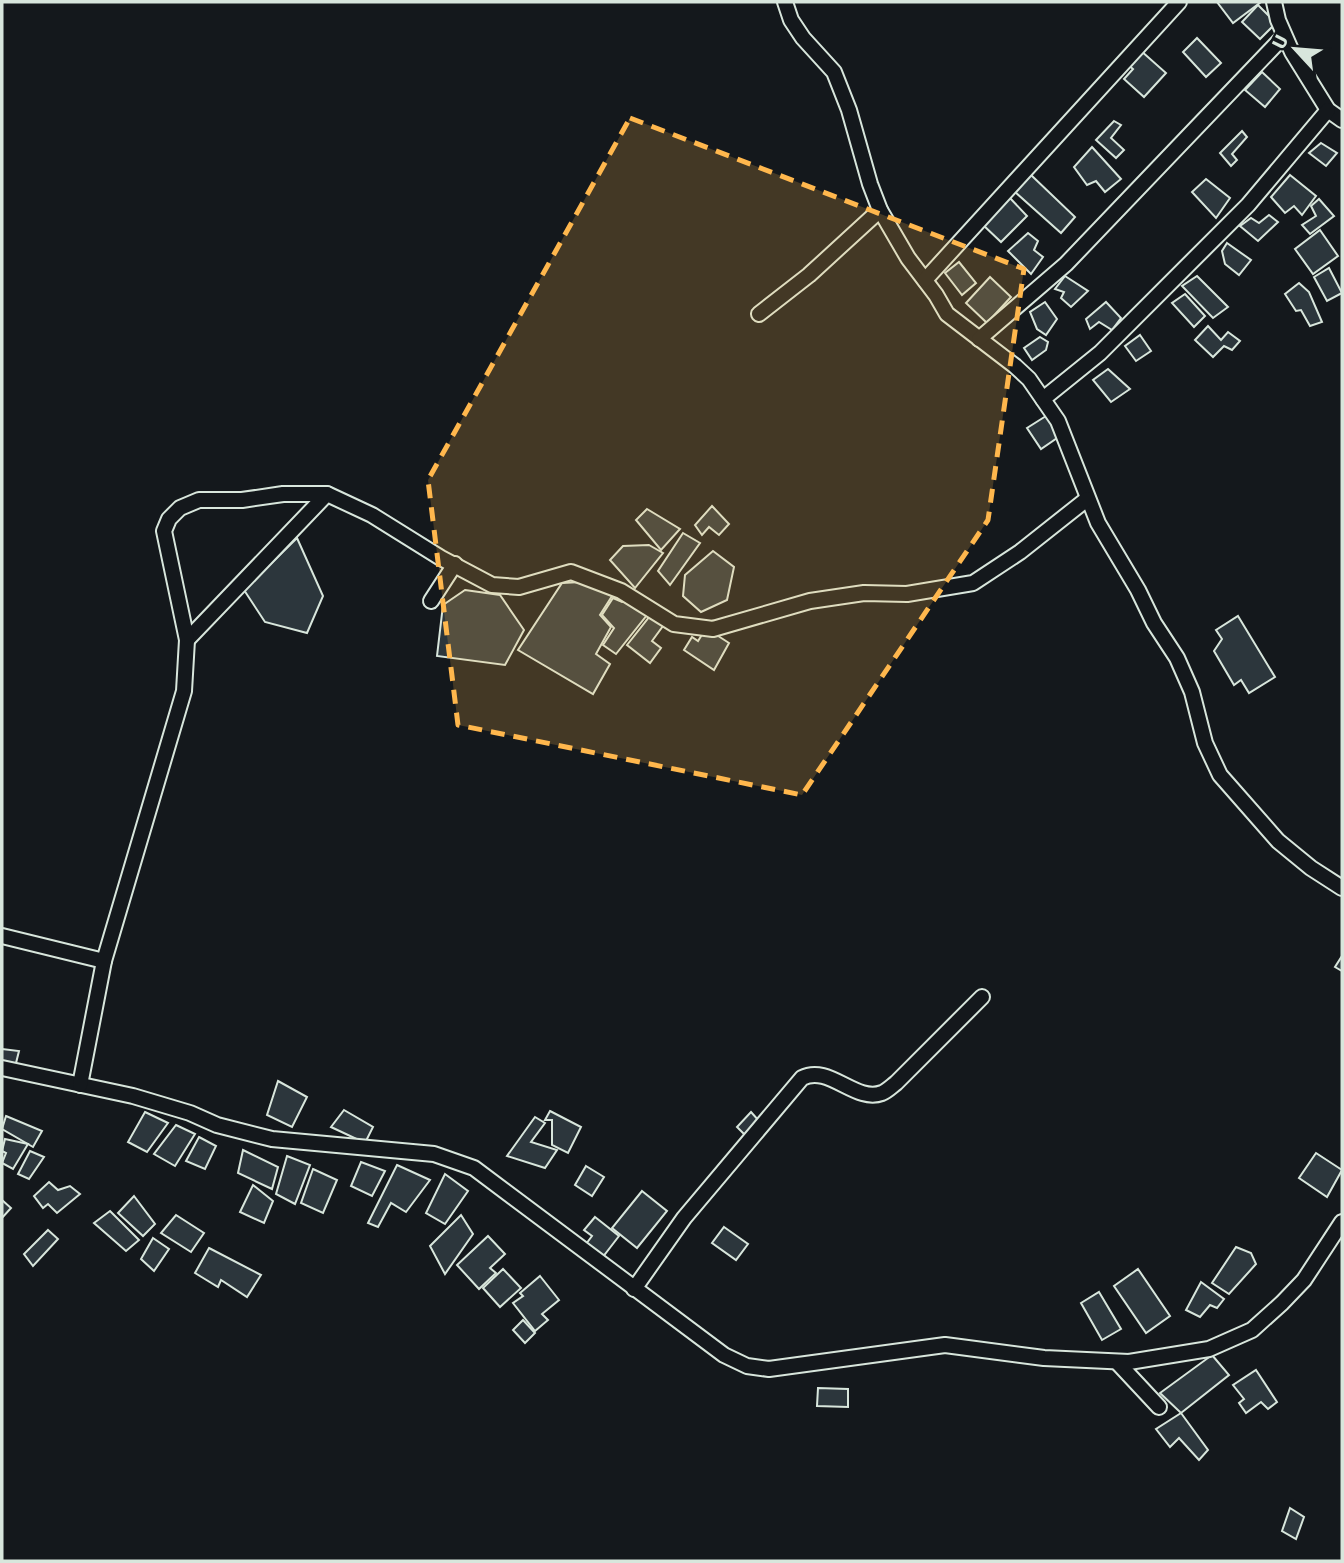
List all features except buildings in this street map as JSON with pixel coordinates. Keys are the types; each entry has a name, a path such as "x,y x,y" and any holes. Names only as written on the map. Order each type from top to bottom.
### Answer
{"street":[{"path":"785,2 791,20 803,38 834,72 843,92 864,169 880,210 908,258 947,314 1015,366 1043,399 1066,439 1098,523 1138,590 1154,623 1177,657 1192,692 1205,743 1220,775 1278,841 1311,868 1342,888"},
{"path":"925,280 1179,2"},
{"path":"1274,2 1284,36 1328,110 1342,120"},
{"path":"979,339 1066,264 1284,36"},
{"path":"1043,399 1100,353 1248,205 1328,110"},
{"path":"759,314 809,275 880,210"},
{"path":"80,1085 104,961 184,691 187,640 164,531 169,519 180,508 199,500 327,494 372,515 441,558 492,585 519,587 571,572 621,592 674,624 713,629 810,601 864,593 907,594 973,583 1020,552 1087,499"},
{"path":"187,640 327,494"},
{"path":"431,601 455,564"},
{"path":"2,936 104,961"},
{"path":"634,1289 684,1219 802,1078 811,1073 822,1075 853,1089 869,1094 881,1094 896,1083 982,998"},
{"path":"2,1068 144,1100 190,1113 217,1125 272,1139 433,1154 454,1160 474,1168 724,1355 747,1366 769,1369 945,1345 1044,1358 1117,1362 1209,1349 1252,1330 1304,1280 1342,1222"},
{"path":"1117,1362 1159,1407"}],"highlighted area":[{"path":"630,118 1024,269 988,520 802,795 458,725 428,480"}]}
